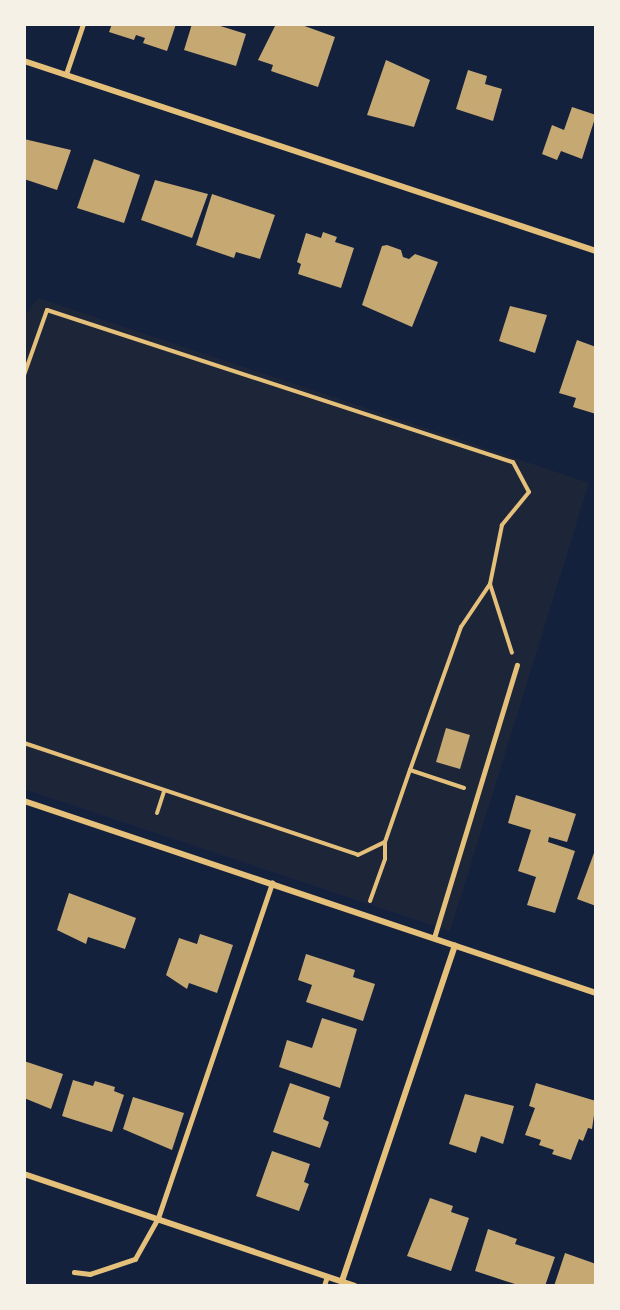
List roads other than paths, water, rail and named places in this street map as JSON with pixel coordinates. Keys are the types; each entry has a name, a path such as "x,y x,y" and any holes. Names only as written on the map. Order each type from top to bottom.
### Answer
{"street":[{"path":"24,61 596,251"},
{"path":"24,801 596,993"},
{"path":"342,1281 455,946"},
{"path":"24,1174 355,1286"}],"lane":[{"path":"66,74 83,24"},
{"path":"434,938 518,665"},
{"path":"74,1272 90,1274 135,1259 158,1218 272,883"},
{"path":"324,1286 327,1276"}]}
